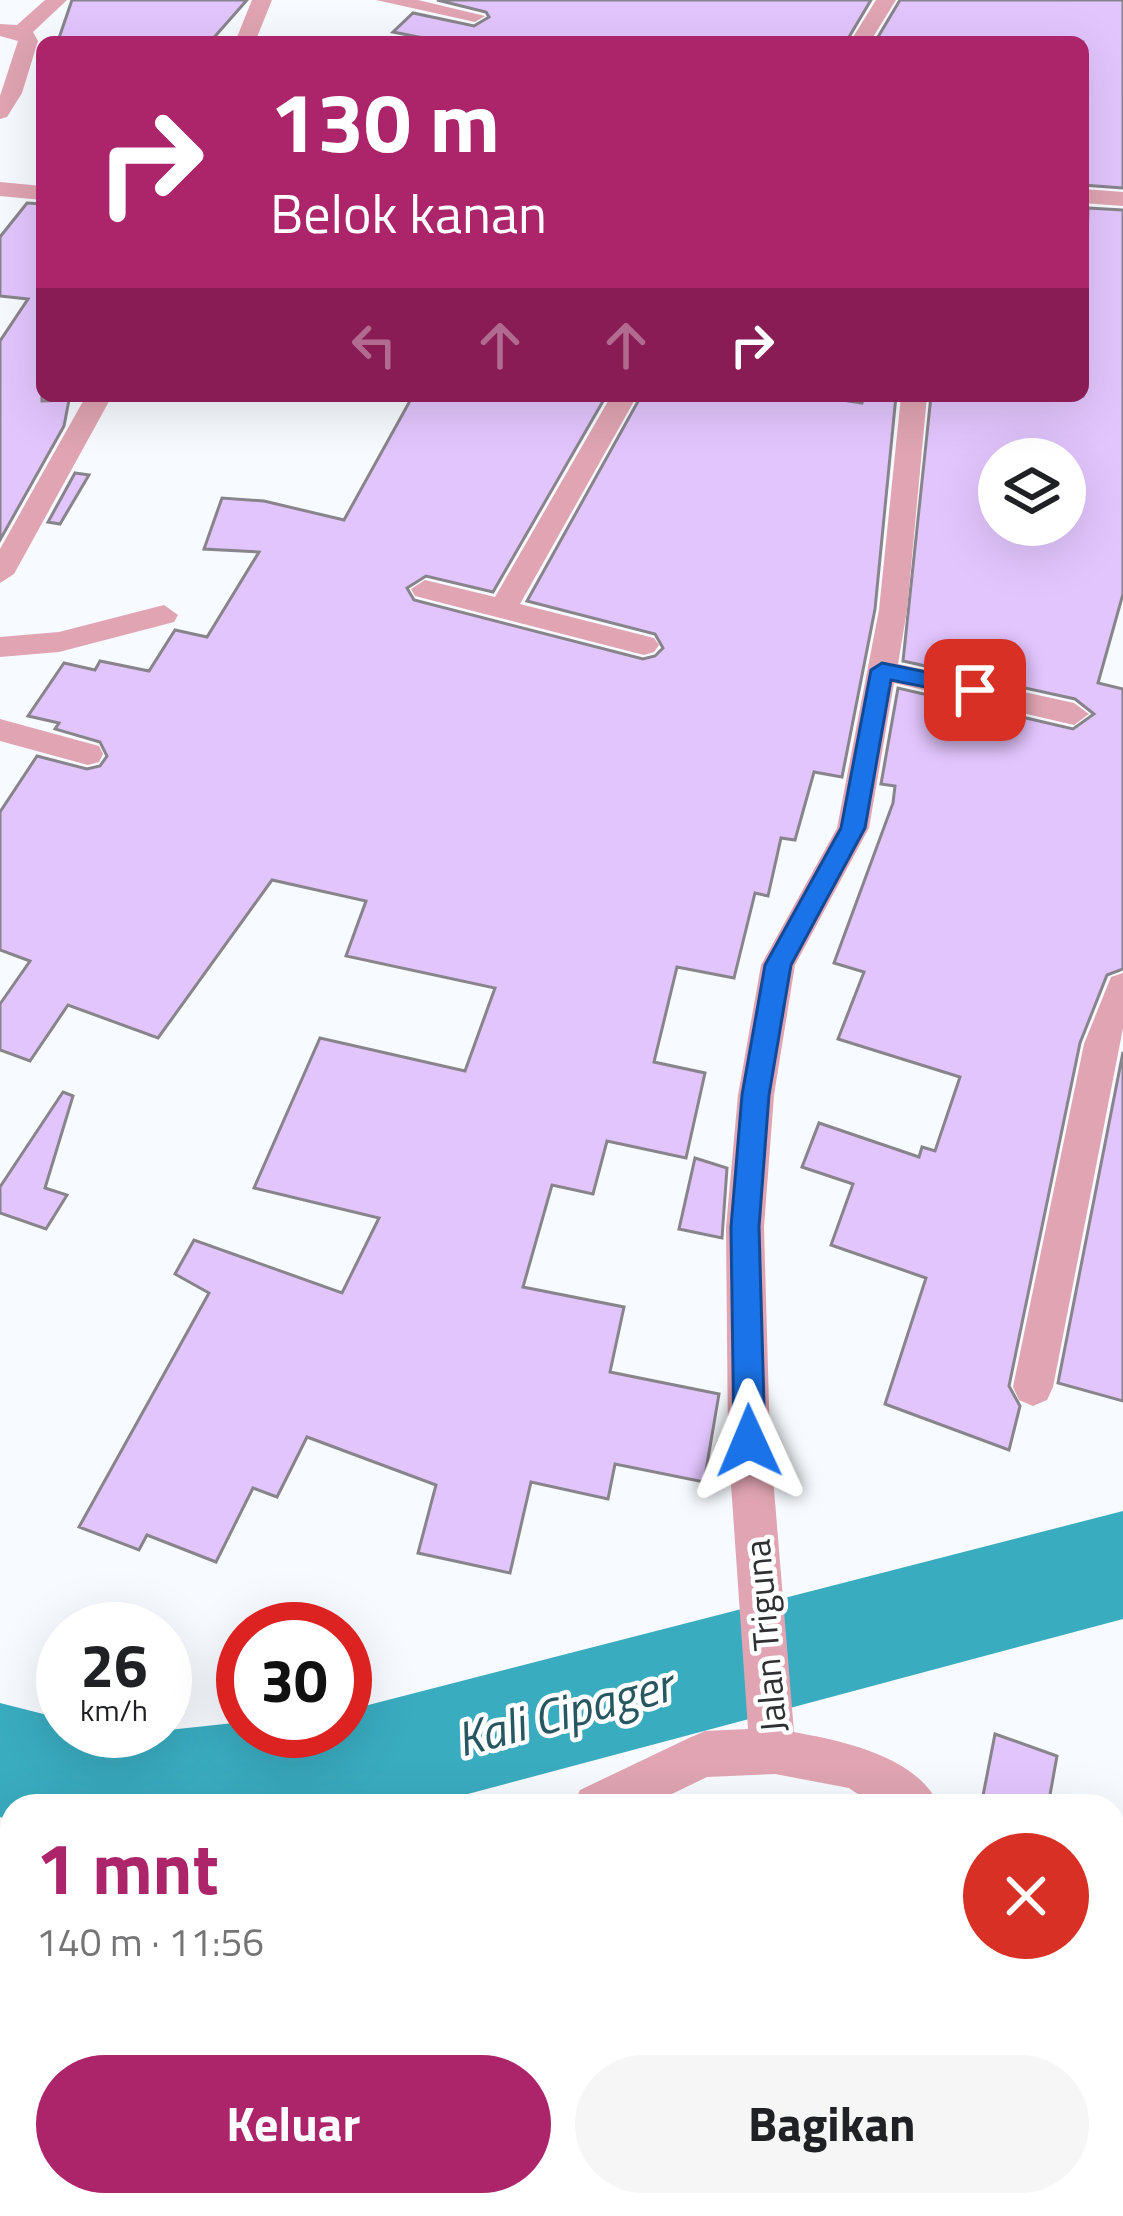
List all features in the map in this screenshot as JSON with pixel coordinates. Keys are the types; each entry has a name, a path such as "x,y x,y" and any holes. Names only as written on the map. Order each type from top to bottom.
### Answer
{"street":[{"path":"0,113 12,93 28,41 11,30 57,0"},
{"path":"247,36 262,0"},
{"path":"386,0 475,16"},
{"path":"865,36 886,0"},
{"path":"0,189 36,192"},
{"path":"1089,196 1123,199"},
{"path":"0,574 96,402"},
{"path":"502,608 621,402"},
{"name":"Jalan Triguna","path":"771,1729 749,1441 745,1227 755,1095 778,965 853,828 893,610 913,402"},
{"path":"425,589 644,645"},
{"path":"0,647 59,642 164,616"},
{"path":"882,670 1073,714"},
{"path":"0,730 88,754"},
{"path":"1033,1387 1054,1251 1097,1067 1123,987"},
{"path":"621,1794 771,1729 858,1767 898,1794"}],"building":[{"path":"72,0 247,0 215,36 60,36"},
{"path":"437,0 871,0 850,36 413,36 393,32 413,13 474,26 489,17 486,12"},
{"path":"900,0 1123,0 1123,188 1089,185 1089,36 879,36"},
{"path":"27,203 36,204 36,402 69,402 64,426 0,540 0,341 28,299 0,296 0,237"},
{"path":"1089,208 1123,210 1123,594 1098,683 1123,689 1123,969 1107,975 1080,1043 1009,1386 1020,1406 1009,1450 885,1404 926,1278 831,1245 853,1184 802,1167 819,1123 919,1157 922,1147 935,1151 960,1077 838,1039 864,972 834,963 893,803 895,786 881,784 898,688 1073,729 1094,714 1075,699 903,661 930,402 1089,402"},
{"path":"409,402 603,402 493,592 426,576 407,588 414,600 643,659 663,648 655,634 527,601 638,402 895,402 875,609 842,777 814,772 795,840 781,838 768,896 755,893 734,978 677,967 654,1062 705,1073 686,1158 607,1141 593,1194 552,1185 523,1287 624,1307 610,1372 719,1394 704,1482 615,1464 608,1499 531,1482 510,1573 418,1553 436,1485 307,1437 277,1497 253,1488 216,1562 147,1535 139,1550 79,1527 209,1293 175,1274 194,1240 342,1293 379,1218 254,1188 320,1038 465,1071 495,988 346,956 366,901 272,880 158,1038 68,1005 30,1061 0,1050 0,1004 30,961 0,950 0,812 37,756 87,769 100,766 107,756 100,742 55,729 59,723 28,716 64,663 95,670 100,661 149,671 175,630 207,637 259,552 204,549 222,498 264,501 344,520"},
{"path":"75,473 89,475 60,524 48,522"},
{"path":"1123,1052 1123,1401 1058,1383"},
{"path":"63,1092 73,1096 45,1188 67,1195 46,1229 0,1213 0,1187"},
{"path":"695,1158 727,1168 722,1238 679,1229"},
{"path":"995,1734 1057,1756 1050,1794 983,1794"}],"waterway":[{"name":"Kali Cipager","path":"0,1760 122,1793 354,1767 1123,1565"}],"route":[{"path":"749,1441 745,1227 755,1095 778,965 853,828 882,670 975,690"}]}
